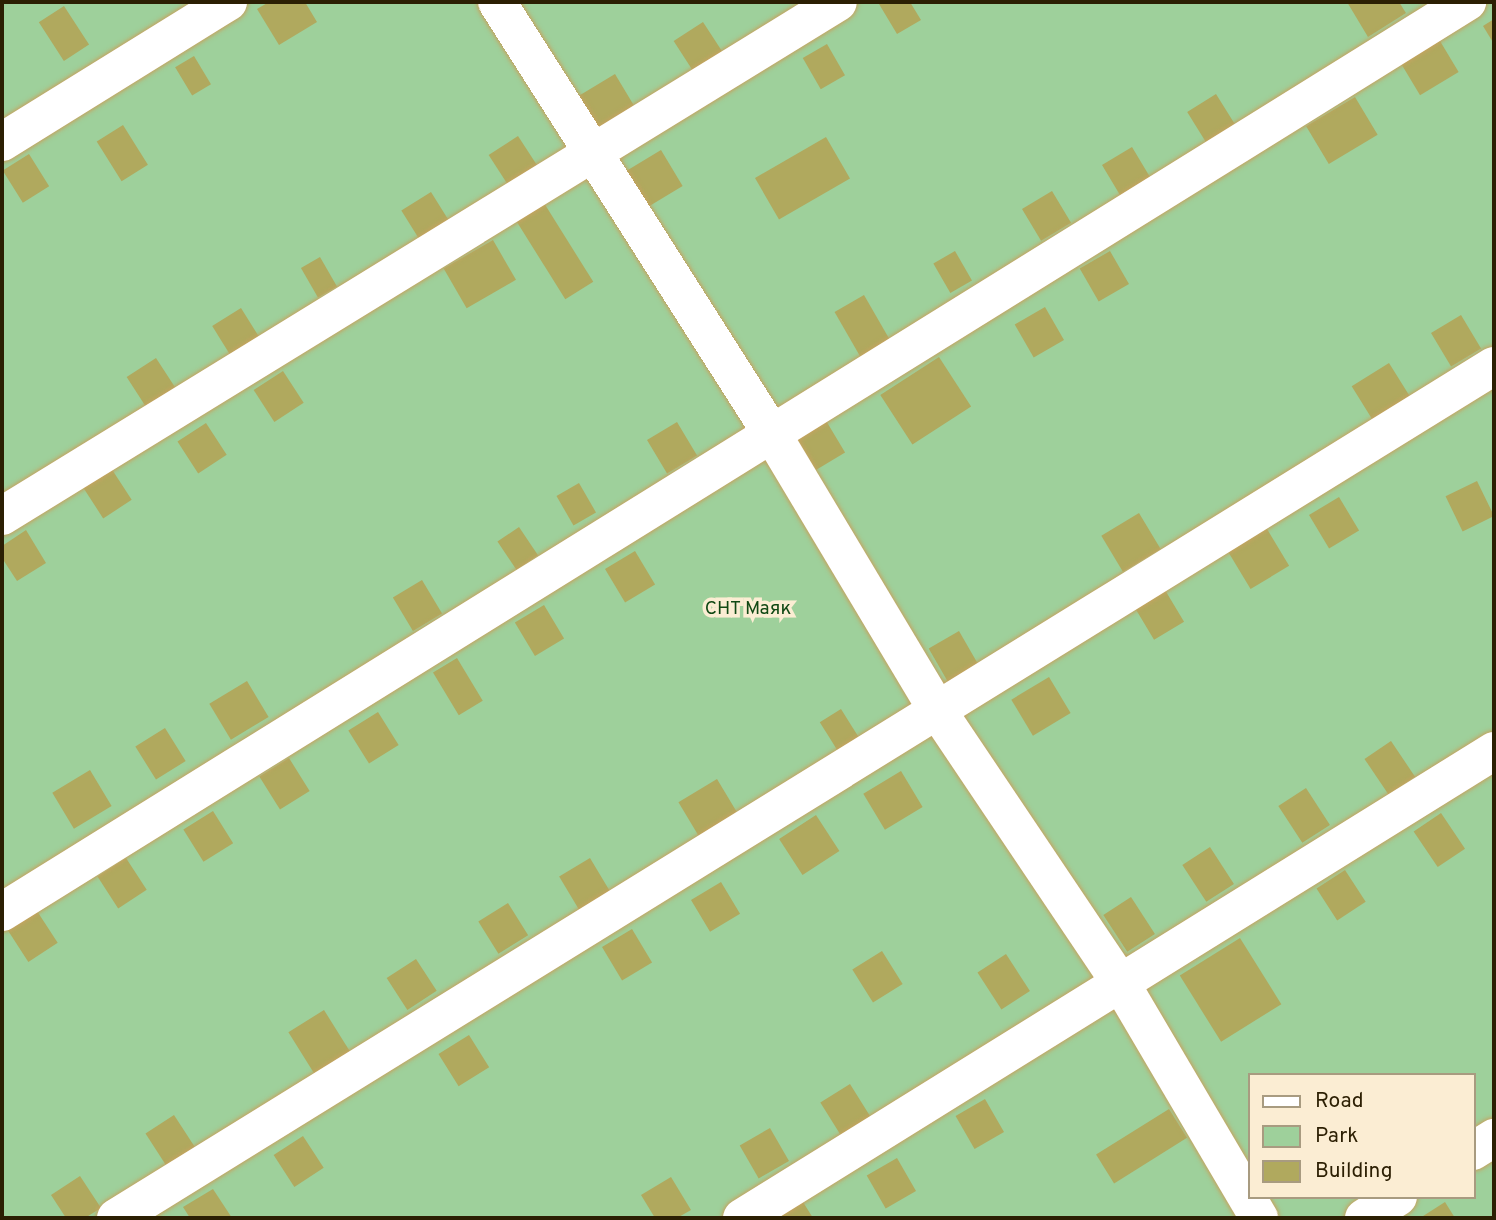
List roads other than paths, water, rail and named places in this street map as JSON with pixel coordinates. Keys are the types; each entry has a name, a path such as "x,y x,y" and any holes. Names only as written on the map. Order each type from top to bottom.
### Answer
{"street":[{"path":"2,142 228,2"},
{"path":"497,2 590,156 772,434 936,710 1120,982 1259,1218"},
{"path":"2,516 838,2"},
{"path":"2,912 1467,2"},
{"path":"116,1218 1494,366"},
{"path":"742,1218 1494,751"},
{"path":"1475,1149 1494,1138"},
{"path":"1364,1218 1395,1199"}],"park label":[{"name":"СНТ Маяк","path":"748,610"}]}
